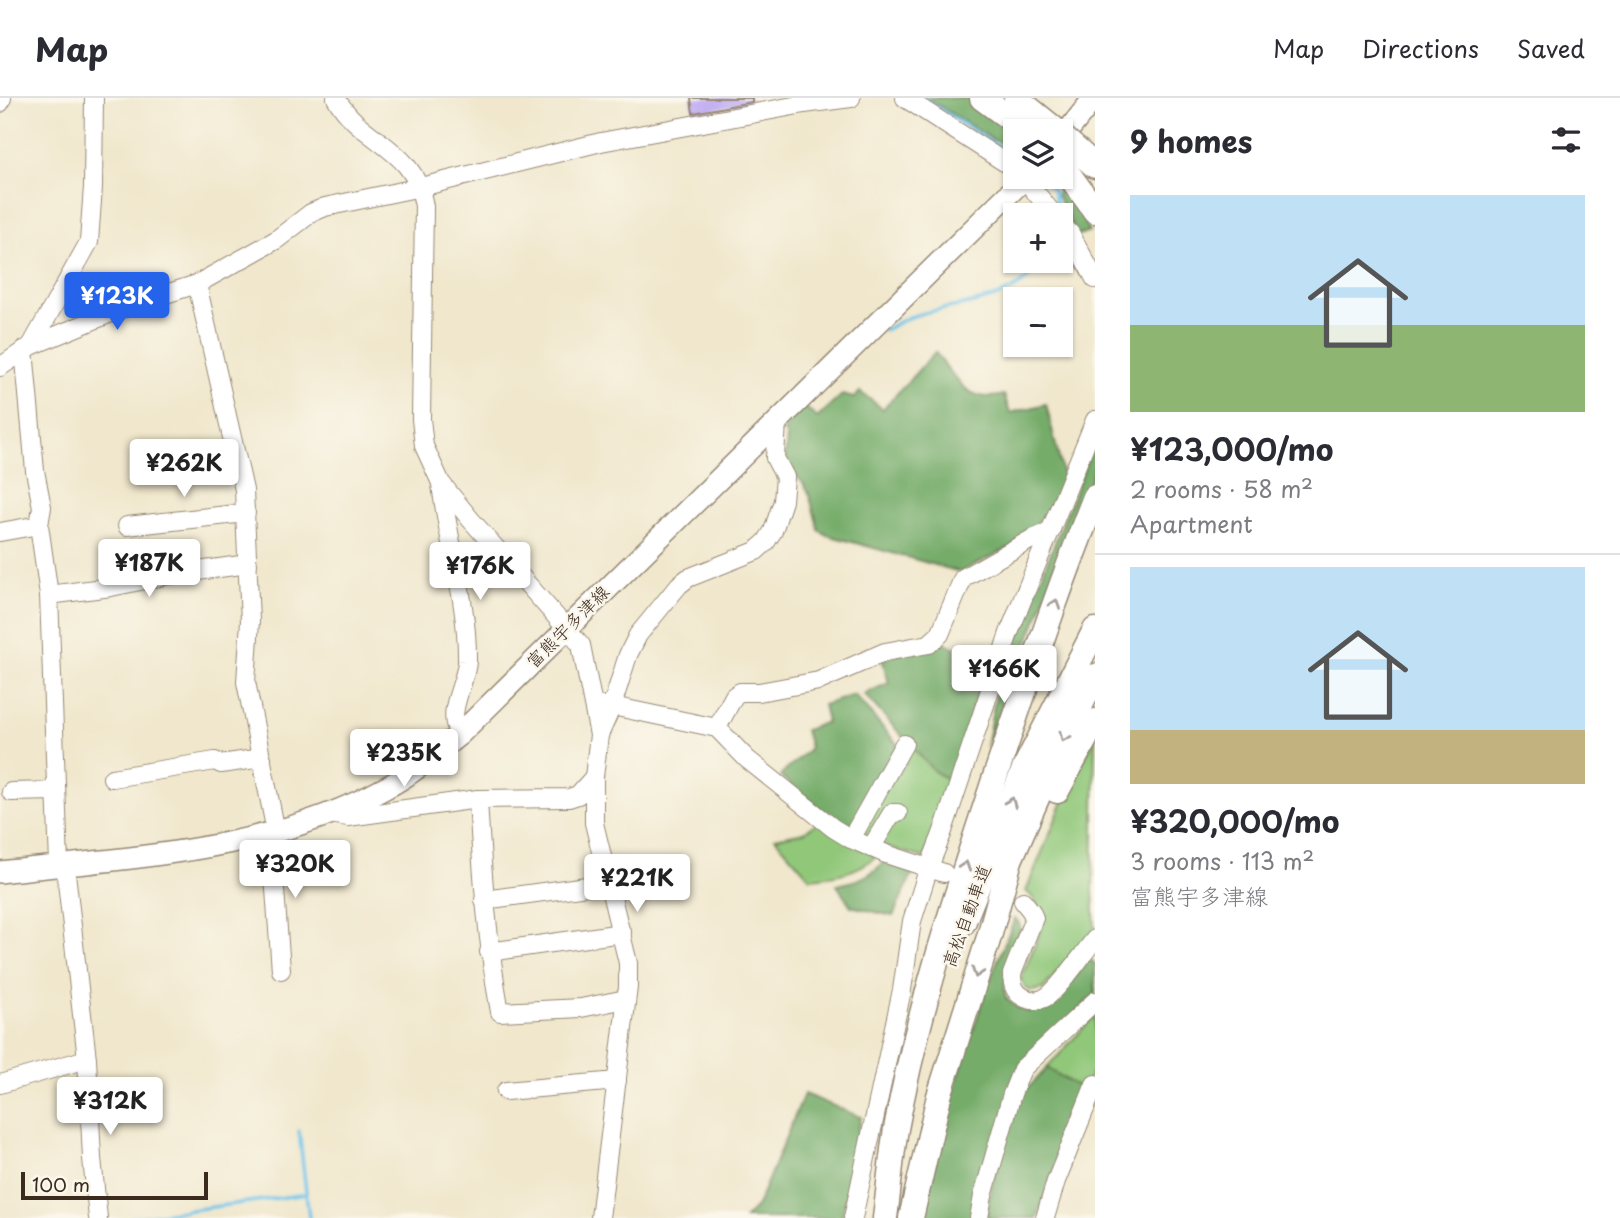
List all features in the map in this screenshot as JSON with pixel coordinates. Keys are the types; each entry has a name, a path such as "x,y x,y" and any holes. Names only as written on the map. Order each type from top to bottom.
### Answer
{"highway":[{"path":"982,98 1017,119"},
{"path":"1016,98 1036,119"},
{"path":"1073,168 1095,211"},
{"path":"886,1218 895,1131 915,1038 936,961 1014,720 1073,551 1095,497"},
{"name":"高松自動車道","path":"886,1218 923,1052 944,978 970,905 1026,767 1095,630"},
{"name":"高松自動車道","path":"911,1218 939,1096 1010,860 1051,766 1095,676"},
{"path":"989,937 1064,776 1095,721"}],"main road":[{"path":"1073,128 1094,98"},
{"name":"富熊宇多津線","path":"0,872 169,852 272,833 330,814 389,786 460,734 1008,189"}],"street":[{"path":"0,103 2,98"},
{"path":"94,98 89,242 28,348 35,471 42,507 39,525 49,595 56,791 62,865 88,1059 92,1158 98,1218"},
{"path":"336,98 344,113 413,172 421,187 424,206 421,419 425,446 441,483 465,626 466,673 453,714 455,727 460,734"},
{"path":"0,367 28,348 128,306 197,284 276,240 311,213 325,206 421,187 601,142 804,104 851,98"},
{"path":"905,98 1003,162"},
{"path":"1033,189 1044,203"},
{"path":"1073,237 1090,257 1095,279"},
{"path":"197,284 244,490 250,621 246,682 262,758 272,833 281,970"},
{"path":"853,1218 902,990 912,921 936,870 942,834 1009,634 1095,420"},
{"path":"600,1218 628,963 594,823 594,777 603,706 638,635 679,585 688,578 756,551 773,531 783,501 785,477 775,458 777,421"},
{"path":"441,483 581,645 603,706"},
{"path":"127,526 246,513"},
{"path":"0,531 39,525"},
{"path":"717,728 734,696 740,692 759,692 819,681 886,652 929,644 940,635 964,578 1051,531"},
{"path":"49,595 248,564"},
{"path":"603,706 717,728 747,759 833,828 872,848 936,870"},
{"path":"851,839 904,744"},
{"path":"112,778 215,761 222,764 262,758"},
{"path":"330,814 348,817 478,799 569,798 578,795 594,777"},
{"path":"11,792 56,791"},
{"path":"478,799 489,952 500,1012 582,1007 626,999"},
{"path":"872,848 891,813 898,813"},
{"path":"484,900 609,883"},
{"path":"1023,901 1034,918 1012,974 1012,984 1016,992 1024,998 1033,1001 1049,995 1095,939"},
{"path":"489,952 622,933"},
{"path":"979,1218 1012,1094 1023,1069 1095,1001"},
{"path":"0,1084 88,1059"},
{"path":"506,1091 617,1081"},
{"path":"1045,1218 1056,1181 1095,1084"},
{"path":"973,1218 983,1196"}],"green space":[{"path":"927,98 968,98 1003,125 1003,143"},
{"path":"1058,189 1063,189 1077,208 1089,232 1077,235 1073,227 1073,203 1061,203 1057,195"},
{"path":"935,352 963,387 971,392 991,397 1004,395 1010,413 1046,404 1064,479 1056,505 1011,547 960,572 827,535 819,530 804,484 785,463 787,434 783,433 804,406 817,418 842,395 854,398 860,392 883,409"},
{"path":"1095,441 1095,465 1084,500 986,747 997,689"},
{"path":"943,642 986,663 952,782 934,771 864,694 889,683 882,659"},
{"path":"854,695 899,746 851,833 780,776 810,748 805,730 827,722 823,705"},
{"path":"1095,737 1095,931 1084,940 1043,989 1031,991 1025,988 1021,978 1042,928 1042,917 1039,907 1026,891 1069,787"},
{"path":"908,742 934,771 952,782 925,858 875,844 858,835"},
{"path":"818,822 876,856 845,873 810,878 775,838 804,832"},
{"path":"884,862 914,871 893,916 851,906 837,885 862,878"},
{"path":"1015,918 1021,932 1005,981 1006,998 1010,1002 1025,1011 1042,1007 1061,992 1090,959 1095,964 1095,994 1021,1065 975,1218 921,1218 953,1092 988,984"},
{"path":"1095,1015 1095,1067 1083,1090 1047,1068"},
{"path":"1047,1068 1083,1090 1037,1218 987,1218 995,1170 1011,1119 1025,1092"},
{"path":"804,1094 861,1117 842,1218 745,1218 757,1206"}],"building":[{"path":"691,98 752,98 752,102 693,113"}],"waterway":[{"path":"923,98 1003,147"},
{"path":"1052,189 1056,203"},
{"path":"884,330 913,316 1002,294 1017,286 1031,273"},
{"path":"299,1131 309,1218"},
{"path":"132,1218 307,1194"}]}
